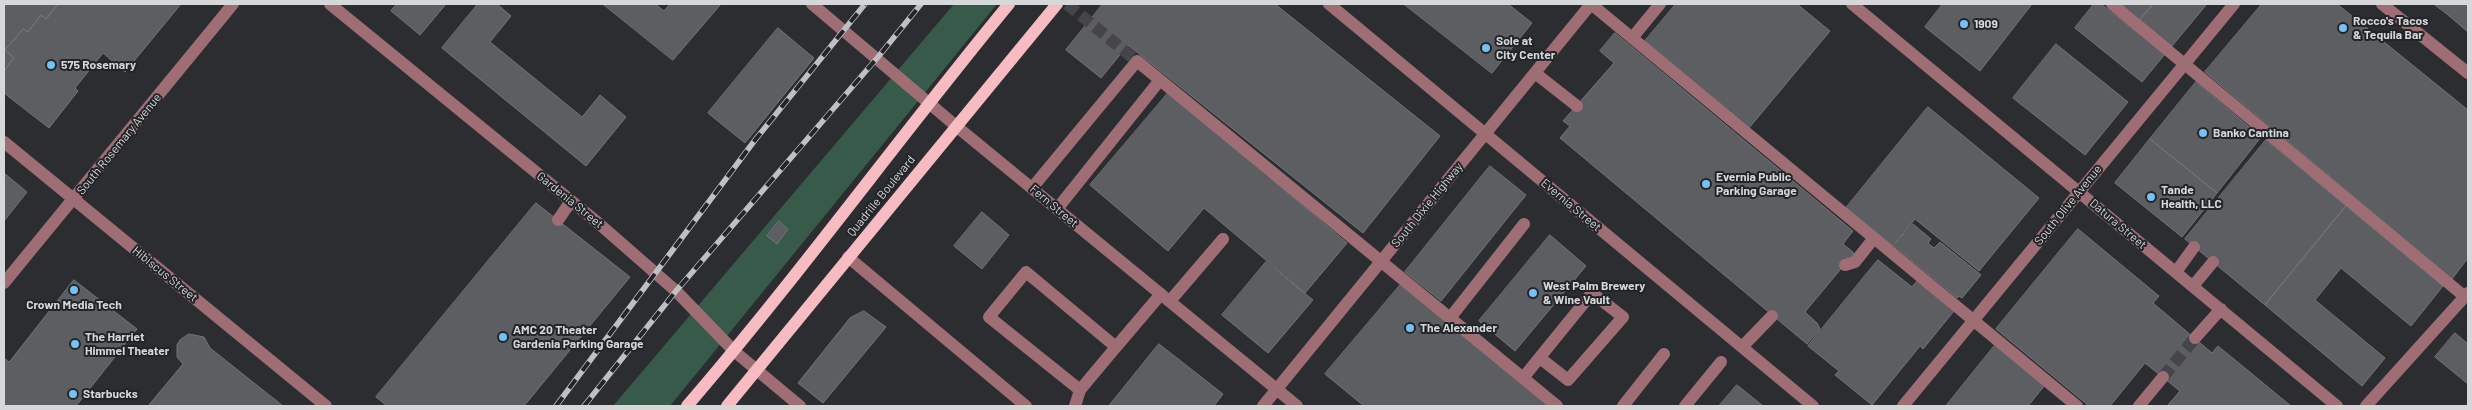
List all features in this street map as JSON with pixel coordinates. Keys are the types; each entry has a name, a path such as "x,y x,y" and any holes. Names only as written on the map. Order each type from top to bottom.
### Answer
{"main road":[{"name":"Quadrille Boulevard","path":"687,406 734,351 928,102 1009,4"},
{"name":"Quadrille Boulevard","path":"727,406 1057,4"}],"street":[{"name":"South Rosemary Avenue","path":"4,283 233,4"},
{"name":"Gardenia Street","path":"330,4 571,201 669,284 734,351 800,406"},
{"name":"Fern Street","path":"812,4 956,126 1298,406"},
{"name":"Evernia Street","path":"1329,4 1813,406"},
{"path":"1591,4 2077,406"},
{"name":"South Dixie Highway","path":"1263,406 1591,4"},
{"path":"1632,38 1660,4"},
{"name":"Datura Street","path":"1852,4 2338,406"},
{"path":"2112,4 2466,295 2394,378 2366,406"},
{"name":"South Olive Avenue","path":"1903,406 2234,4"},
{"path":"2382,4 2468,74"},
{"path":"1032,188 1137,61 1558,406"},
{"path":"1535,73 1577,106"},
{"path":"1057,209 1160,80"},
{"name":"Hibiscus Street","path":"4,142 326,406"},
{"path":"558,220 571,201"},
{"path":"1450,318 1524,224"},
{"path":"1845,265 1855,262 1874,238"},
{"path":"1075,406 1080,390 1116,347 1223,239"},
{"path":"2176,272 2194,247"},
{"path":"848,257 1026,406"},
{"path":"2193,286 2213,262"},
{"path":"1080,390 989,317 1020,279 1026,272 1116,347"},
{"path":"1524,378 1540,358 1592,293 1623,317 1568,380 1540,358"},
{"path":"2195,338 2221,309"},
{"path":"1742,347 1772,316"},
{"path":"1623,406 1664,354"},
{"path":"1684,406 1721,362"},
{"path":"2139,406 2163,377"}],"green space":[{"path":"954,4 997,4 670,406 613,406"}],"building":[{"path":"4,4 58,4 46,19 41,15 28,32 23,29 5,50 14,58 4,71"},
{"name":"575 Rosemary","path":"58,4 181,4 125,72 103,53 75,88 78,91 49,128 4,93 4,71 14,58 5,50 23,29 28,32 41,15 46,19"},
{"path":"397,4 446,4 420,35 391,11"},
{"path":"478,4 497,4 511,16 490,42 582,117 600,95 626,117 586,166 442,48"},
{"path":"603,4 655,4 664,11 670,4 721,4 673,60"},
{"path":"1103,4 1275,4 1440,136 1363,233 1128,45 1101,78 1066,50"},
{"name":"Sole at City Center","path":"1404,4 1508,4 1532,23 1492,73"},
{"path":"1676,4 1797,4 1830,31 1749,128 1645,41"},
{"path":"1943,4 2032,4 1980,71 1925,27"},
{"path":"2094,4 2101,4 2165,54 2142,82 2075,28"},
{"path":"2120,4 2153,4 2140,20"},
{"path":"2153,4 2207,4 2172,46 2140,20"},
{"path":"2262,4 2337,4 2468,110 2468,258 2452,279 2205,72"},
{"path":"2434,4 2468,4 2468,32 2448,15"},
{"path":"778,28 814,58 745,143 708,113"},
{"name":"Evernia Public Parking Garage","path":"1615,33 1853,231 1843,244 1854,253 1805,312 1817,323 1820,329 1807,344 1560,138 1570,126 1563,121 1614,63 1600,51"},
{"path":"2056,44 2128,102 2085,155 2013,98"},
{"path":"2196,82 2261,137 2217,193 2150,139"},
{"path":"1169,92 1347,243 1305,293 1204,208 1168,251 1090,185"},
{"path":"1928,107 2039,198 1979,271 1915,219 1893,246 1846,208"},
{"path":"2150,139 2217,193 2182,237 2115,183"},
{"path":"2266,140 2346,206 2265,305 2185,239"},
{"path":"1490,166 1526,195 1441,301 1405,272"},
{"path":"4,173 27,192 4,221"},
{"name":"AMC 20 Theater Gardenia Parking Garage","path":"536,203 630,277 524,406 387,406 376,397"},
{"path":"2346,206 2443,286 2411,326 2341,268 2315,300 2385,358 2362,386 2265,305"},
{"path":"982,212 1009,235 982,269 954,246"},
{"path":"779,221 788,229 777,244 767,236"},
{"path":"1913,224 1931,239 1928,243 1934,248 1940,242 1981,275 1962,298 1959,296 1957,298 1894,246"},
{"path":"2078,229 2159,296 2153,303 2212,353 2218,346 2291,406 2167,406 2180,391 2145,363 2110,406 2089,406 1996,329"},
{"name":"West Palm Brewery & Wine Vault","path":"1550,235 1586,266 1515,351 1479,321"},
{"path":"1878,260 1912,287 1917,281 1954,311 1923,349 1920,346 1872,405 1835,375 1839,371 1808,346"},
{"path":"1266,262 1313,300 1268,353 1222,315"},
{"name":"The Harriet Himmel Theater","path":"74,280 137,329 76,406 4,406 4,358 9,362"},
{"name":"The Alexander","path":"1402,283 1552,406 1364,406 1325,374"},
{"path":"864,311 886,327 823,403 798,383 850,318"},
{"path":"2455,333 2468,344 2468,384 2435,357"},
{"path":"189,334 204,337 210,348 283,406 148,406 183,364 177,357 177,345 180,340"},
{"path":"1159,344 1223,394 1214,406 1109,406"},
{"path":"1996,344 2045,385 2028,406 1946,406"},
{"path":"1737,385 1763,406 1719,406"}],"tunnel":[{"path":"1067,4 1137,61"},
{"path":"2163,377 2195,338"}],"railway":[{"path":"556,406 755,140 865,4"},
{"path":"584,406 676,291 878,57 921,4"}],"place":[{"name":"1909","path":"1964,24"},
{"name":"Rocco's Tacos & Tequila Bar","path":"2343,28"},
{"name":"Sole at City Center","path":"1486,48"},
{"name":"575 Rosemary","path":"51,65"},
{"name":"Banko Cantina","path":"2203,133"},
{"name":"Evernia Public Parking Garage","path":"1706,184"},
{"name":"Tande Health, LLC","path":"2151,197"},
{"name":"Crown Media Tech","path":"74,290"},
{"name":"West Palm Brewery & Wine Vault","path":"1533,293"},
{"name":"The Alexander","path":"1410,328"},
{"name":"AMC 20 Theater Gardenia Parking Garage","path":"503,337"},
{"name":"The Harriet Himmel Theater","path":"75,344"},
{"name":"Starbucks","path":"73,394"}]}
